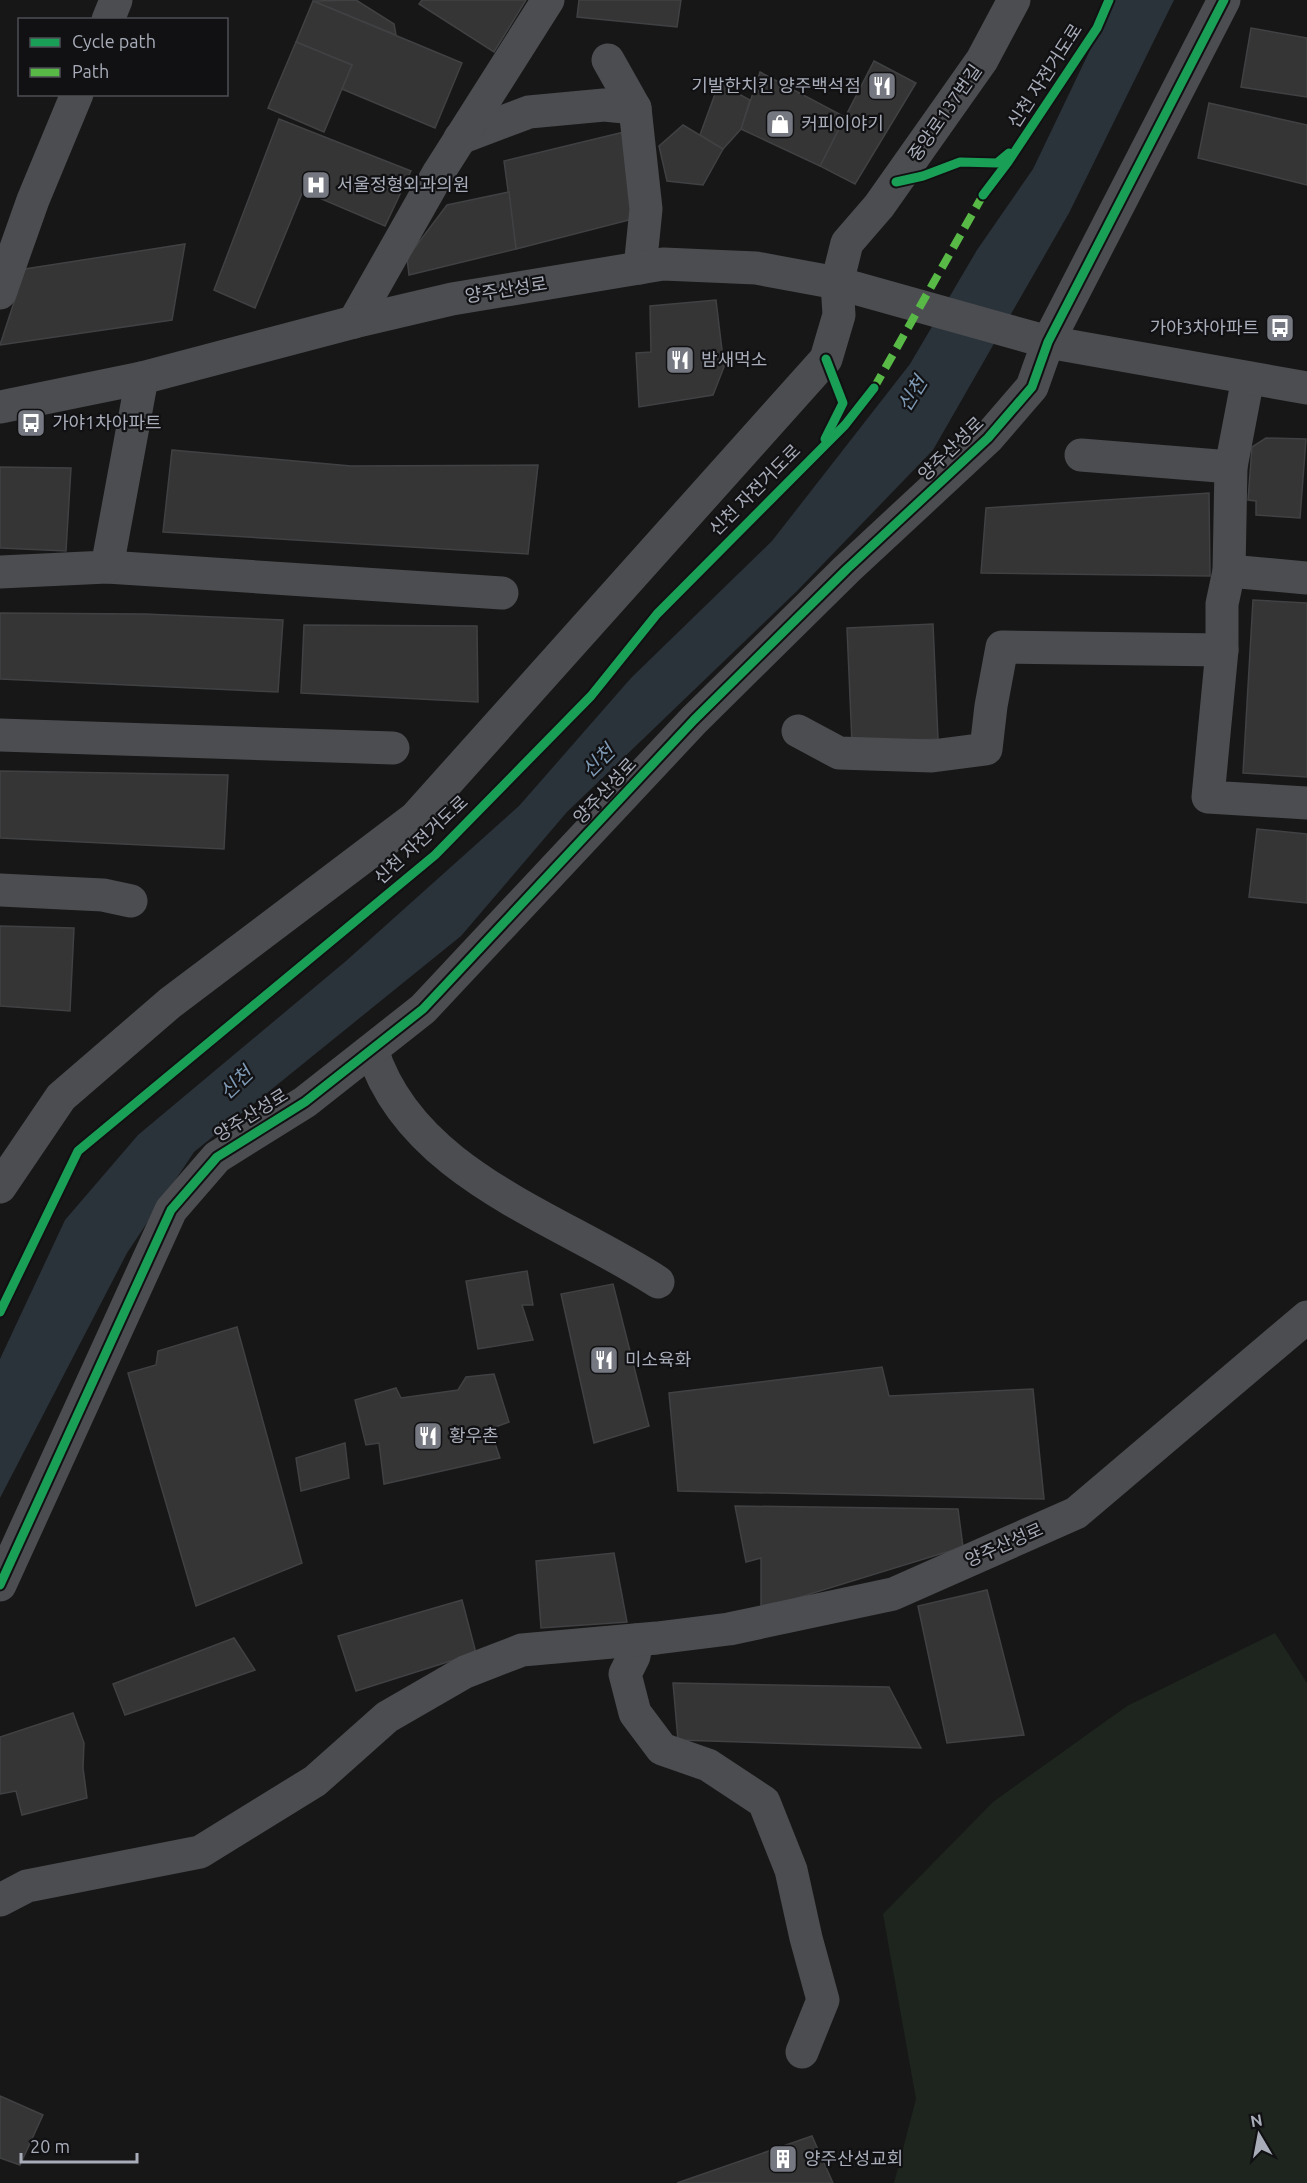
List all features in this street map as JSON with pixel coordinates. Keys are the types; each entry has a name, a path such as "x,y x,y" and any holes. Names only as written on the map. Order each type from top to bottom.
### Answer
{"street":[{"path":"109,18 116,0"},
{"path":"354,322 460,138 548,0"},
{"name":"중앙로137번길","path":"0,1187 61,1097 170,1003 416,818 826,359 839,315 837,283 847,243 879,206 982,60 1014,0"},
{"name":"양주산성로","path":"0,1585 171,1210 217,1156 305,1102 423,1009 694,720 847,569 988,438 1032,387 1036,338 1224,0"},
{"path":"608,60 636,108 646,209 640,268"},
{"path":"0,293 33,200 76,96"},
{"path":"460,138 529,112 604,105 636,108"},
{"name":"양주산성로","path":"0,407 142,378 354,322 452,299 663,264 756,268 837,283 1036,338"},
{"path":"1036,338 1307,388"},
{"path":"107,567 142,378"},
{"path":"1248,378 1231,467 1229,572 1222,604 1222,650 1208,797 1307,803"},
{"path":"1081,454 1231,467"},
{"path":"0,572 107,567 502,593"},
{"path":"1229,572 1307,578"},
{"path":"798,731 839,753 932,756 986,749 991,705 1002,647 1222,650"},
{"path":"0,735 393,748"},
{"path":"0,890 103,895 131,901"},
{"path":"372,1050 380,1075 413,1125 493,1191 577,1235 658,1282"},
{"name":"양주산성로","path":"0,1900 27,1886 200,1851 315,1781 387,1717 465,1672 522,1650 729,1629 893,1594 1076,1513 1307,1317"},
{"path":"637,1640 634,1656 625,1674 636,1713 662,1749 708,1765 764,1802 792,1870 806,1938 823,2000 802,2052"}],"shaded area":[{"path":"1275,1633 1307,1683 1307,2183 894,2183 916,2099 883,1914 993,1802 1127,1706"}],"water":[{"name":"신천","path":"1114,0 1174,0 1069,213 933,450 797,591 567,812 461,936 194,1152 127,1253 0,1498 0,1359 65,1220 138,1135 346,961 519,806 631,678 772,541 910,364 977,250 1033,169"}],"building":[{"path":"356,0 394,24 396,35 313,1"},
{"path":"422,0 526,0 494,52 419,4"},
{"path":"579,0 681,0 677,27 577,17"},
{"path":"313,1 462,63 435,128 342,89 352,65 296,42"},
{"path":"1251,28 1307,38 1307,97 1241,87"},
{"path":"296,42 352,65 324,132 268,108"},
{"path":"874,61 916,83 855,184 820,166"},
{"path":"760,72 845,117 820,166 741,129"},
{"path":"719,83 750,100 741,129 723,149 700,135"},
{"path":"1209,103 1307,125 1307,185 1198,158"},
{"path":"279,119 411,171 385,226 303,191 255,308 214,290"},
{"path":"683,125 723,149 703,185 667,181 659,146"},
{"path":"624,132 633,219 516,249 504,161"},
{"path":"509,192 516,249 409,275 407,258 447,205"},
{"path":"185,244 172,320 0,345 25,269"},
{"name":"밤새먹소","path":"716,300 724,367 713,395 639,407 636,353 651,352 650,306"},
{"path":"1266,438 1306,439 1300,518 1256,515 1256,501 1248,500 1252,447"},
{"path":"172,450 351,466 538,465 528,554 163,532"},
{"path":"0,467 71,468 66,551 0,548"},
{"path":"1209,493 1210,576 981,573 986,508"},
{"path":"1253,600 1307,603 1307,777 1243,773"},
{"path":"0,613 145,614 283,620 278,692 0,679"},
{"path":"933,624 938,739 852,743 847,628"},
{"path":"304,625 477,626 478,702 301,693"},
{"path":"0,771 228,775 224,849 0,838"},
{"path":"1257,829 1307,834 1307,903 1249,897"},
{"path":"0,926 74,928 70,1011 0,1006"},
{"path":"527,1271 533,1305 522,1305 533,1340 478,1349 466,1281"},
{"name":"미소육화","path":"613,1284 649,1426 594,1443 561,1294"},
{"path":"237,1327 302,1563 196,1606 128,1373 156,1365 158,1351"},
{"path":"882,1367 889,1396 1033,1389 1044,1499 678,1491 669,1393"},
{"name":"황우촌","path":"494,1374 509,1422 490,1429 500,1458 384,1484 379,1443 366,1445 355,1400 396,1388 401,1398 458,1390 466,1377"},
{"path":"345,1443 349,1478 301,1491 296,1458"},
{"path":"735,1506 958,1509 963,1547 761,1609 761,1558 746,1562"},
{"path":"614,1553 627,1622 541,1628 536,1561"},
{"path":"987,1590 1024,1735 947,1743 918,1606"},
{"path":"462,1600 476,1653 356,1691 338,1636"},
{"path":"234,1638 255,1670 125,1715 113,1684"},
{"path":"673,1683 889,1687 921,1748 678,1740"},
{"path":"73,1713 84,1743 83,1768 87,1798 22,1815 16,1791 0,1794 0,1737"},
{"path":"0,2096 43,2115 20,2165 0,2158"},
{"name":"양주산성교회","path":"812,2136 833,2183 677,2183"}],"marked path":[{"path":"874,388 983,195"}],"cycle path":[{"name":"신천 자전거도로","path":"983,195 1008,162 1097,28 1109,0"},
{"path":"0,1585 171,1210 217,1157 305,1102 423,1009 694,720 847,569 988,438 1032,387 1048,342 1224,0"},
{"path":"896,182 923,176 960,162 997,163 1009,153"},
{"path":"825,439 843,403 826,359"},
{"name":"신천 자전거도로","path":"0,1312 78,1151 435,855 591,696 657,614 845,425 874,388"}],"place":[{"name":"기발한치킨 양주백석점","path":"882,86"},
{"name":"커피이야기","path":"780,124"},
{"name":"서울정형외과의원","path":"316,185"},
{"name":"가야3차아파트","path":"1280,328"},
{"name":"밤새먹소","path":"680,360"},
{"name":"가야1차아파트","path":"31,423"},
{"name":"미소육화","path":"604,1360"},
{"name":"황우촌","path":"428,1436"},
{"name":"양주산성교회","path":"783,2159"}]}
